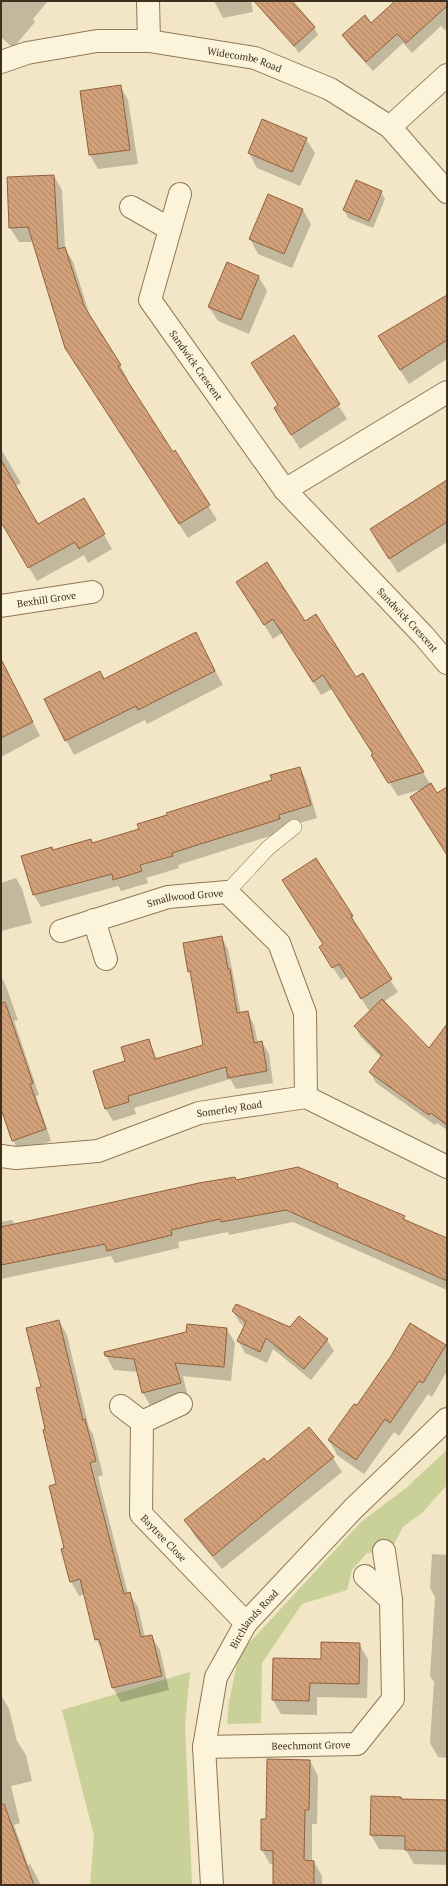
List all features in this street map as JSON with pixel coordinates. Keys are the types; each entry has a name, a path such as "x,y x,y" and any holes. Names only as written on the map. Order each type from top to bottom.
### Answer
{"street":[{"path":"148,1 149,41"},
{"name":"Widecombe Road","path":"1,62 27,54 97,41 149,41 255,58 330,89 390,127 447,192"},
{"path":"390,127 447,75"},
{"name":"Sandwick Crescent","path":"180,194 150,300 285,490 423,635 447,663"},
{"path":"131,207 170,229"},
{"path":"285,490 447,392"},
{"name":"Bexhill Grove","path":"1,606 92,592"},
{"name":"Smallwood Grove","path":"61,931 168,897 227,892 278,944 305,1013 306,1097"},
{"path":"94,920 106,959"},
{"path":"306,1097 447,1167"},
{"name":"Somerley Road","path":"1,1156 16,1158 98,1151 199,1113 306,1097"},
{"path":"121,1406 142,1422 181,1404"},
{"name":"Birchlands Road","path":"212,1885 204,1747 216,1677 246,1624 354,1508 447,1419"},
{"name":"Baytree Close","path":"142,1422 141,1514 246,1624"},
{"path":"384,1551 390,1600"},
{"path":"365,1576 390,1600"},
{"name":"Beechmont Grove","path":"204,1747 357,1744 393,1699 390,1600"}],"lane":[{"path":"227,892 268,848 294,827"}],"green space":[{"path":"447,1450 447,1485 423,1512 403,1527 391,1550 367,1553 352,1570 347,1590 302,1604 262,1663 261,1723 227,1724 229,1702 239,1654 361,1522 406,1488"},
{"path":"190,1672 185,1725 192,1885 90,1885 94,1836 62,1710"}],"building":[{"path":"254,1 292,1 315,27 294,46"},
{"path":"395,1 447,1 447,6 406,43 397,34 366,62 342,35 365,15 371,23"},
{"path":"121,85 130,150 89,155 80,91"},
{"path":"262,119 307,138 292,172 248,153"},
{"path":"54,175 58,249 65,247 84,306 121,365 118,366 173,452 175,450 210,505 179,524 65,348 28,227 9,228 7,177"},
{"path":"356,180 382,191 369,221 343,210"},
{"path":"268,194 303,209 284,254 249,239"},
{"path":"227,262 259,276 241,320 208,307"},
{"path":"447,295 447,340 400,370 378,336"},
{"path":"294,335 340,404 291,435 274,408 278,405 251,363"},
{"path":"1,460 38,524 84,498 105,534 79,549 75,542 28,568 1,522"},
{"path":"447,480 447,522 389,559 370,529"},
{"path":"267,562 305,621 316,614 356,677 363,673 424,772 388,783 371,755 373,754 323,675 313,682 273,619 264,625 236,582"},
{"path":"196,632 215,671 138,710 136,706 65,741 44,699 100,671 104,679"},
{"path":"1,659 33,722 1,738"},
{"path":"300,767 311,805 279,815 280,819 172,853 173,856 140,865 142,871 113,880 112,874 33,895 21,856 52,847 53,850 91,839 92,843 139,829 137,824 167,815 166,813 272,780 270,775"},
{"path":"431,783 437,793 447,787 447,855 410,797"},
{"path":"316,858 353,916 351,917 392,979 361,999 339,964 332,968 319,947 323,944 282,880"},
{"path":"222,936 228,969 230,969 237,1013 248,1011 254,1043 262,1041 267,1071 228,1078 226,1067 128,1096 129,1102 105,1109 93,1071 125,1061 121,1047 149,1039 155,1059 203,1045 190,971 188,972 183,943"},
{"path":"382,999 429,1048 447,1024 447,1125 431,1113 429,1115 369,1072 382,1055 354,1026"},
{"path":"5,1002 33,1083 30,1084 46,1129 12,1141 1,1109 1,1003"},
{"path":"298,1167 338,1184 337,1187 405,1216 403,1219 447,1238 447,1281 286,1210 221,1222 220,1219 171,1230 172,1235 107,1251 105,1244 1,1265 1,1227 199,1183 235,1177 236,1180"},
{"path":"236,1304 290,1327 299,1316 328,1339 304,1369 266,1338 260,1352 237,1341 246,1322 232,1311"},
{"path":"59,1320 83,1420 85,1419 96,1461 90,1463 124,1594 130,1592 141,1637 152,1635 162,1676 112,1688 99,1639 95,1640 80,1579 70,1582 61,1549 64,1548 49,1486 56,1484 43,1430 45,1429 36,1388 41,1387 26,1328"},
{"path":"410,1323 446,1345 423,1383 419,1381 390,1423 385,1419 356,1460 328,1440 354,1404 357,1405 391,1356"},
{"path":"187,1324 227,1328 224,1367 175,1363 181,1383 142,1393 134,1359 105,1356 104,1352 186,1332"},
{"path":"309,1427 334,1457 213,1556 184,1520 264,1458 267,1462"},
{"path":"321,1642 360,1643 359,1684 310,1683 309,1701 272,1700 273,1658 321,1659"},
{"path":"267,1759 310,1760 309,1810 305,1810 304,1860 314,1861 314,1885 273,1885 273,1851 261,1850 261,1819 266,1819"},
{"path":"371,1796 401,1797 401,1799 447,1800 447,1851 405,1850 405,1836 370,1835"},
{"path":"1,1804 4,1804 34,1885 1,1885"}]}
